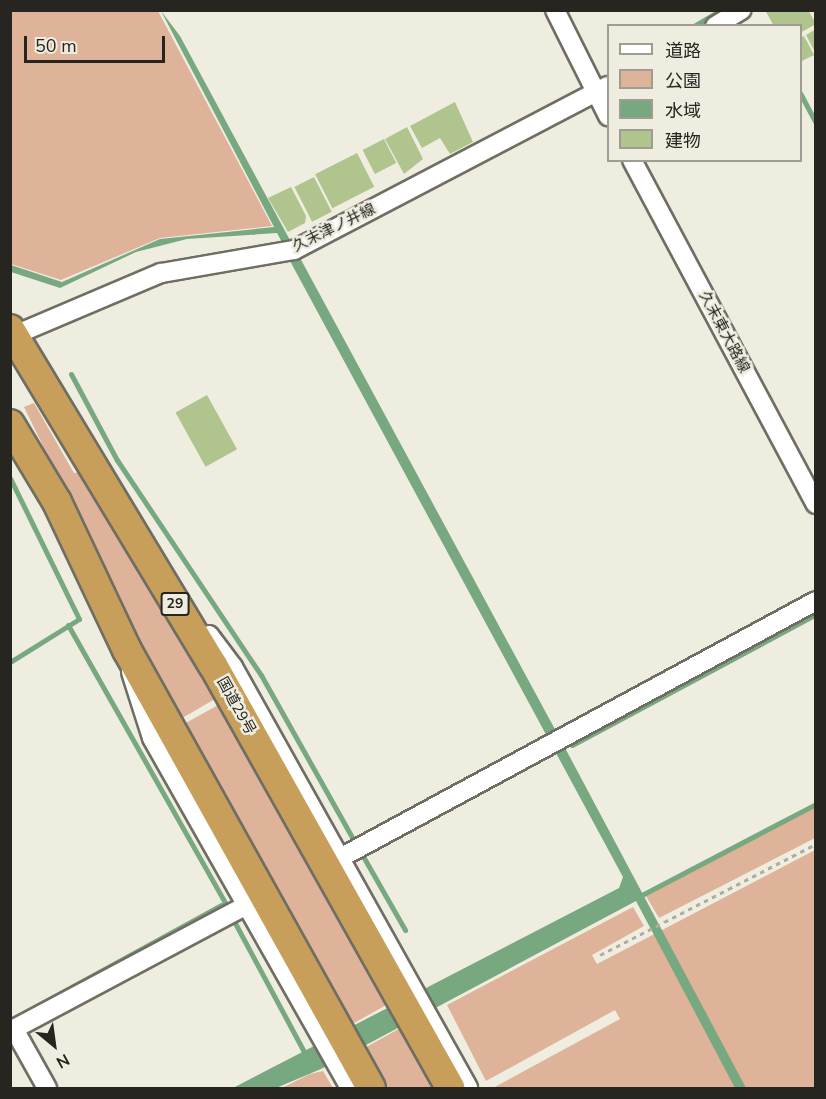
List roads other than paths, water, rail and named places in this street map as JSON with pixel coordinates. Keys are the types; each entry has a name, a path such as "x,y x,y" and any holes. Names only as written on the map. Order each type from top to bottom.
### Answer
{"highway":[{"name":"国道29号","path":"12,334 115,508 337,870 450,1089"},
{"path":"10,424 57,502 127,650 370,1089"}],"street":[{"path":"555,10 602,90 607,109"},
{"path":"718,24 742,10"},
{"name":"久末津ノ井線","path":"12,334 161,273 294,250 602,90"},
{"name":"久末東大路線","path":"633,162 816,504"},
{"path":"468,1089 412,985 337,870 816,601"},
{"path":"127,650 152,738 350,1089"},
{"path":"47,1089 12,1030 245,906"}],"water":[{"path":"161,11 180,36 291,242 284,246 277,233 187,239 136,252 60,288 11,272 11,265 62,282 160,239 274,227"},
{"path":"299,256 746,1088 735,1088 636,901 321,1069 276,1088 233,1088 619,888 623,877 290,261"}],"waterway":[{"path":"697,24 721,10"},
{"path":"802,97 816,123"},
{"path":"71,374 117,460 261,675 352,837"},
{"path":"10,478 79,619 10,662"},
{"path":"572,745 816,614"},
{"path":"68,625 225,903"},
{"path":"638,897 816,804"},
{"path":"364,858 405,930"},
{"path":"24,1013 221,905"},
{"path":"235,923 307,1057"}]}
